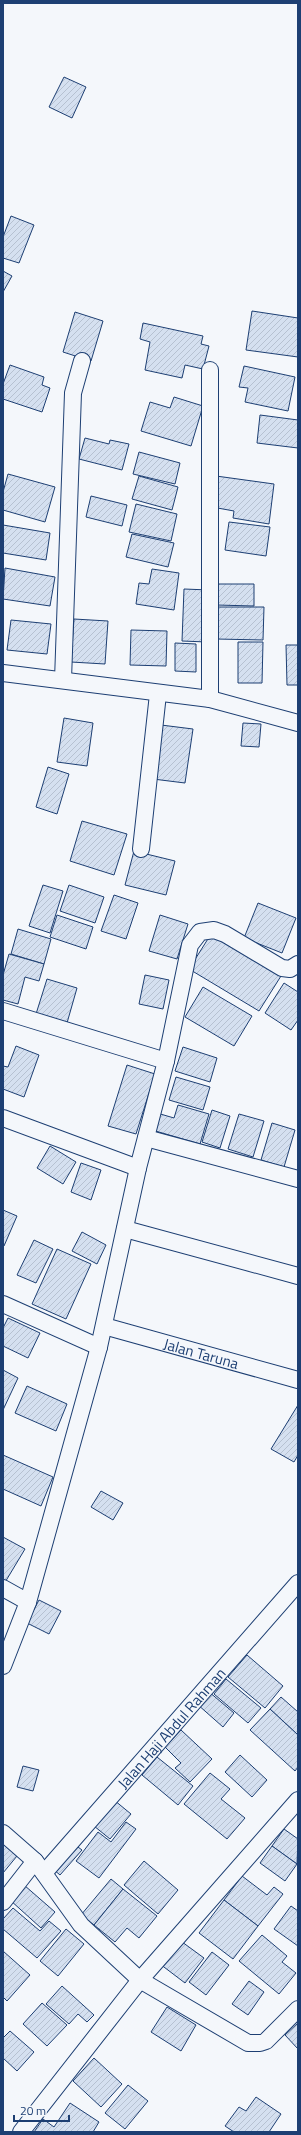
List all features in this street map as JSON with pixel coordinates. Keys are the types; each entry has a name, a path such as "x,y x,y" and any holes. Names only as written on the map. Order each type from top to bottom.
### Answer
{"street":[{"path":"63,680 73,393 82,361"},
{"path":"210,370 210,699"},
{"path":"3,673 158,694 210,699 298,723"},
{"path":"141,849 158,694"},
{"path":"3,1666 28,1602 99,1347 138,1168 166,1061 190,944 200,932 214,930 224,934 282,968 290,969 298,964"},
{"path":"3,1011 166,1061"},
{"path":"3,1118 138,1168"},
{"path":"146,1138 298,1179"},
{"path":"125,1229 298,1276"},
{"path":"3,1304 99,1347"},
{"name":"Jalan Taruna","path":"104,1326 298,1380"},
{"name":"Jalan Haji Abdul Rahman","path":"3,1902 40,1867 298,1583"},
{"path":"3,1588 28,1602"},
{"path":"21,2132 140,1980 298,1800"},
{"path":"3,1833 40,1867 81,1924 140,1980 248,2043 260,2043 266,2041 298,2009"}],"building":[{"path":"64,77 86,87 72,118 49,107"},
{"path":"11,216 34,225 19,263 3,258 3,237"},
{"path":"3,271 12,276 3,292"},
{"path":"252,311 298,318 298,357 246,350"},
{"path":"75,312 103,321 91,361 63,352"},
{"path":"143,323 203,336 201,344 209,346 203,369 185,365 182,378 145,370 150,342 140,339"},
{"path":"10,365 44,377 42,385 50,388 42,412 3,399 3,384"},
{"path":"244,366 295,377 288,411 245,402 248,388 239,387"},
{"path":"174,397 203,406 191,446 141,431 150,402 170,408"},
{"path":"260,415 298,420 298,448 257,443"},
{"path":"85,438 109,444 110,440 129,444 122,470 79,459"},
{"path":"139,452 180,463 175,484 133,474"},
{"path":"8,474 55,487 45,522 3,510 3,492"},
{"path":"139,476 178,487 172,510 132,499"},
{"path":"216,476 274,484 269,524 233,518 234,511 212,507"},
{"path":"91,496 127,505 122,526 86,517"},
{"path":"136,504 177,514 171,541 129,532"},
{"path":"229,522 270,527 266,556 225,550"},
{"path":"3,525 50,533 46,560 3,553"},
{"path":"132,534 174,543 168,567 126,557"},
{"path":"5,568 55,577 50,606 3,599"},
{"path":"152,569 179,573 174,610 136,604 139,583 149,584"},
{"path":"216,584 254,584 254,606 216,605"},
{"path":"184,589 209,590 207,642 182,641"},
{"path":"216,607 264,607 263,640 216,639"},
{"path":"74,619 108,621 105,664 71,662"},
{"path":"11,620 51,624 47,654 7,650"},
{"path":"131,630 167,631 166,666 130,665"},
{"path":"238,642 263,642 262,683 238,683"},
{"path":"175,643 196,644 196,672 175,671"},
{"path":"286,645 298,645 298,685 287,685"},
{"path":"64,718 93,723 87,766 57,762"},
{"path":"243,723 261,724 259,747 241,746"},
{"path":"161,725 193,729 185,783 153,779"},
{"path":"48,767 69,774 57,814 36,807"},
{"path":"82,821 127,834 114,875 70,861"},
{"path":"134,851 175,861 166,895 125,885"},
{"path":"43,885 63,891 50,933 29,926"},
{"path":"69,885 104,897 95,923 60,911"},
{"path":"114,895 138,903 126,939 101,931"},
{"path":"258,903 296,918 282,953 244,938"},
{"path":"57,915 93,927 86,949 50,937"},
{"path":"160,915 188,924 177,959 149,951"},
{"path":"18,929 51,939 44,964 11,954"},
{"path":"211,934 281,976 259,1011 189,969"},
{"path":"9,954 44,964 39,981 25,977 18,1004 3,1000 3,975"},
{"path":"145,975 169,980 163,1009 139,1004"},
{"path":"47,979 77,988 67,1023 36,1014"},
{"path":"284,983 298,992 298,1020 291,1030 265,1013"},
{"path":"203,987 252,1016 234,1046 185,1017"},
{"path":"16,1046 39,1055 24,1097 3,1089 3,1066 8,1067"},
{"path":"183,1047 217,1058 210,1082 175,1071"},
{"path":"127,1065 155,1074 136,1134 108,1126"},
{"path":"176,1077 210,1087 203,1110 169,1100"},
{"path":"178,1105 209,1114 200,1144 152,1130 157,1113 174,1118"},
{"path":"212,1110 230,1116 220,1148 202,1142"},
{"path":"239,1114 264,1121 253,1157 228,1149"},
{"path":"272,1123 295,1130 284,1167 261,1160"},
{"path":"50,1146 76,1162 63,1184 37,1168"},
{"path":"81,1163 101,1170 91,1200 71,1192"},
{"path":"3,1210 17,1216 4,1246 3,1245"},
{"path":"82,1232 106,1245 97,1264 72,1251"},
{"path":"34,1240 53,1249 36,1283 17,1275"},
{"path":"57,1249 91,1264 66,1319 32,1304"},
{"path":"8,1318 40,1333 28,1358 3,1346 3,1328"},
{"path":"3,1370 18,1378 3,1410"},
{"path":"27,1386 67,1404 56,1431 15,1413"},
{"path":"298,1405 298,1455 294,1462 271,1449"},
{"path":"3,1455 53,1477 41,1506 3,1489"},
{"path":"101,1491 123,1503 113,1520 91,1507"},
{"path":"3,1537 25,1549 4,1584 3,1584"},
{"path":"39,1600 61,1611 49,1634 27,1623"},
{"path":"247,1655 283,1686 265,1708 228,1677"},
{"path":"226,1679 261,1708 248,1723 214,1694"},
{"path":"208,1691 234,1713 223,1727 197,1704"},
{"path":"281,1697 298,1712 298,1735 270,1709"},
{"path":"270,1709 298,1735 298,1767 295,1771 250,1730"},
{"path":"181,1730 212,1759 190,1782 175,1768 181,1763 165,1747"},
{"path":"240,1755 267,1780 252,1797 225,1772"},
{"path":"157,1757 193,1786 178,1805 142,1775"},
{"path":"23,1766 39,1770 33,1791 17,1787"},
{"path":"210,1773 230,1789 221,1799 245,1818 227,1839 184,1804"},
{"path":"114,1800 131,1814 110,1839 94,1826"},
{"path":"126,1822 136,1829 99,1878 76,1861 98,1832 111,1842"},
{"path":"284,1829 298,1839 297,1864 272,1846"},
{"path":"3,1844 17,1856 3,1873"},
{"path":"74,1844 82,1850 60,1875 53,1869"},
{"path":"272,1846 297,1864 285,1881 260,1863"},
{"path":"144,1861 178,1890 158,1914 124,1885"},
{"path":"242,1876 267,1895 274,1887 283,1894 258,1926 224,1900"},
{"path":"111,1879 123,1889 94,1925 81,1915"},
{"path":"24,1885 55,1912 41,1928 10,1900"},
{"path":"123,1889 157,1916 139,1938 127,1928 115,1942 94,1925"},
{"path":"224,1900 258,1926 233,1959 199,1933"},
{"path":"291,1906 298,1911 298,1946 274,1929"},
{"path":"13,1908 40,1931 49,1921 61,1931 37,1958 3,1929 3,1919"},
{"path":"66,1929 84,1944 58,1976 40,1961"},
{"path":"262,1935 287,1956 282,1962 296,1973 279,1994 239,1961"},
{"path":"178,1939 204,1958 185,1983 160,1964"},
{"path":"3,1951 30,1975 7,2001 3,1997"},
{"path":"212,1952 229,1965 206,1995 189,1982"},
{"path":"249,1981 264,1992 248,2015 232,2004"},
{"path":"62,1986 94,2015 87,2022 78,2014 69,2024 46,2004"},
{"path":"42,2003 67,2025 47,2046 23,2024"},
{"path":"167,2007 196,2025 181,2051 151,2032"},
{"path":"298,2023 298,2049 285,2035"},
{"path":"10,2031 34,2052 17,2071 3,2058 3,2038"},
{"path":"94,2058 122,2084 101,2107 73,2081"},
{"path":"128,2085 148,2101 125,2129 105,2113"},
{"path":"256,2097 281,2114 269,2132 234,2132 225,2126 239,2107 246,2111"},
{"path":"70,2103 99,2122 93,2132 34,2132 43,2119 54,2127"}]}
